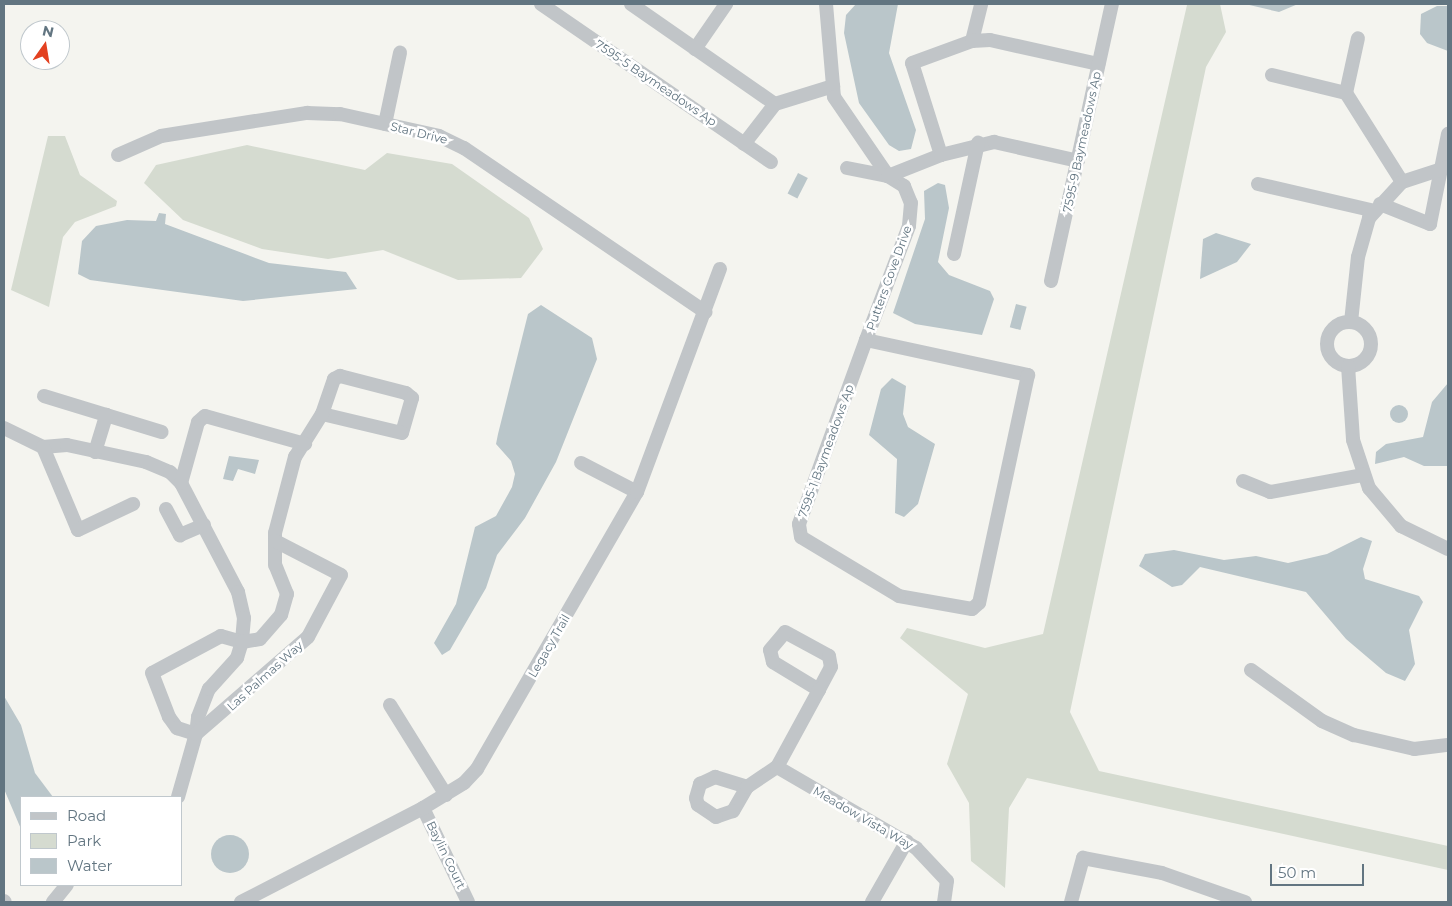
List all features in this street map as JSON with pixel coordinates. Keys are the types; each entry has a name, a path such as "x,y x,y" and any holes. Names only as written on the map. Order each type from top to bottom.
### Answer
{"street":[{"name":"7595-5 Baymeadows Ap","path":"541,4 771,162"},
{"path":"631,4 775,104"},
{"path":"695,49 726,4"},
{"name":"Putters Cove Drive","path":"826,4 833,86 843,113 888,176 904,186 911,214 866,340"},
{"path":"972,41 981,4"},
{"name":"7595-9 Baymeadows Ap","path":"1051,281 1112,4"},
{"path":"1358,38 1346,92 1402,182"},
{"path":"941,155 912,63 972,41 990,40 1098,64"},
{"path":"385,124 400,53"},
{"path":"1272,74 1346,92"},
{"path":"744,144 775,104 833,86"},
{"name":"Star Drive","path":"118,154 161,136 307,113 385,124 439,136 464,148 705,312"},
{"path":"1258,184 1377,207 1430,224 1445,167 1448,134"},
{"path":"848,168 888,176 978,143 994,142 1078,161"},
{"path":"954,254 978,143"},
{"path":"1351,322 1354,280 1365,230 1377,207 1402,182 1445,167"},
{"name":"Legacy Trail","path":"241,902 423,808 446,795 477,769 637,492 720,269"},
{"path":"1351,322 1362,326 1371,342 1362,361 1348,366 1330,356 1327,342 1332,329 1351,322"},
{"name":"7595-1 Baymeadows Ap","path":"866,340 1028,375 979,603 972,609 900,596 801,537 799,524 866,340"},
{"path":"1348,366 1354,440 1363,475 1382,509 1401,526 1448,549"},
{"path":"196,734 177,728 169,717 152,674 221,636 242,642 260,639 281,614 286,594 275,565 275,541 295,457 305,444 322,414 334,379 340,376 412,398 402,433 322,414"},
{"path":"44,396 162,432"},
{"path":"95,452 106,415"},
{"path":"181,482 198,422 205,416 305,444"},
{"path":"4,428 43,447 67,445 159,466 181,482 242,603 242,642 237,658 209,689 198,717 196,734 178,796"},
{"path":"43,447 78,530 133,504"},
{"path":"581,464 637,492"},
{"path":"1243,481 1270,492 1363,475"},
{"path":"166,509 180,535 204,525"},
{"name":"Las Palmas Way","path":"196,734 308,637 341,575 275,541"},
{"path":"747,787 777,767 819,690 831,667 829,656 785,632 775,639 770,650 773,662 819,690"},
{"path":"1251,670 1322,721 1354,735 1414,749 1448,745"},
{"path":"390,706 446,795"},
{"name":"Meadow Vista Way","path":"777,767 907,841 947,881 944,902"},
{"name":"Baylin Court","path":"423,808 468,902"},
{"path":"872,902 907,841"},
{"path":"1071,902 1083,858 1162,873 1245,902"},
{"path":"53,902 67,886"}],"green space":[{"path":"1183,4 1220,4 1226,32 1206,67 1070,712 1099,771 1448,846 1448,870 1027,778 1009,808 1005,888 971,861 969,803 947,764 968,694 900,638 907,628 985,648 1043,634 1187,5"},
{"path":"48,136 65,136 80,175 117,201 116,206 75,222 63,237 49,307 11,290"},
{"path":"247,145 365,170 387,153 452,164 529,218 543,249 521,278 458,280 383,250 328,259 262,249 183,220 144,183 156,165"}],"water":[{"path":"856,4 898,4 889,53 916,130 911,149 899,151 889,145 859,103 844,33 846,15"},
{"path":"1245,4 1298,4 1279,12"},
{"path":"1437,6 1448,6 1448,51 1427,43 1420,34 1421,14"},
{"path":"798,173 808,178 797,198 788,193"},
{"path":"938,183 945,185 949,208 938,262 949,275 990,291 994,299 982,335 915,324 893,313 925,219 924,191"},
{"path":"159,213 166,214 165,224 269,263 346,272 357,289 243,301 90,280 78,274 82,241 96,226 127,220 156,221"},
{"path":"1216,233 1251,244 1237,262 1200,279 1203,239"},
{"path":"1016,304 1027,307 1020,330 1010,327"},
{"path":"541,305 592,338 597,359 556,462 525,518 497,555 486,588 450,650 442,655 434,643 456,604 475,527 496,516 512,487 515,474 511,461 496,444 528,314"},
{"path":"892,378 906,386 903,414 908,427 935,444 918,504 904,517 895,513 897,459 869,435 881,389"},
{"path":"1448,383 1447,466 1424,466 1404,457 1375,464 1376,452 1386,444 1423,437 1432,402"},
{"path":"1395,405 1403,405 1408,410 1406,421 1395,423 1390,418 1390,410"},
{"path":"229,456 259,460 255,474 238,469 233,481 223,479"},
{"path":"1361,537 1372,541 1363,569 1365,579 1419,596 1423,602 1409,630 1415,664 1405,681 1386,673 1346,639 1306,592 1200,567 1182,585 1172,587 1139,566 1145,554 1174,550 1224,560 1256,556 1288,563 1327,554"},
{"path":"4,696 21,725 35,773 52,796 20,796 20,827 4,789"},
{"path":"230,835 237,836 243,841 248,847 248,861 243,867 237,872 230,873 223,872 217,867 212,861 211,854 212,847 217,841 223,836"}]}
